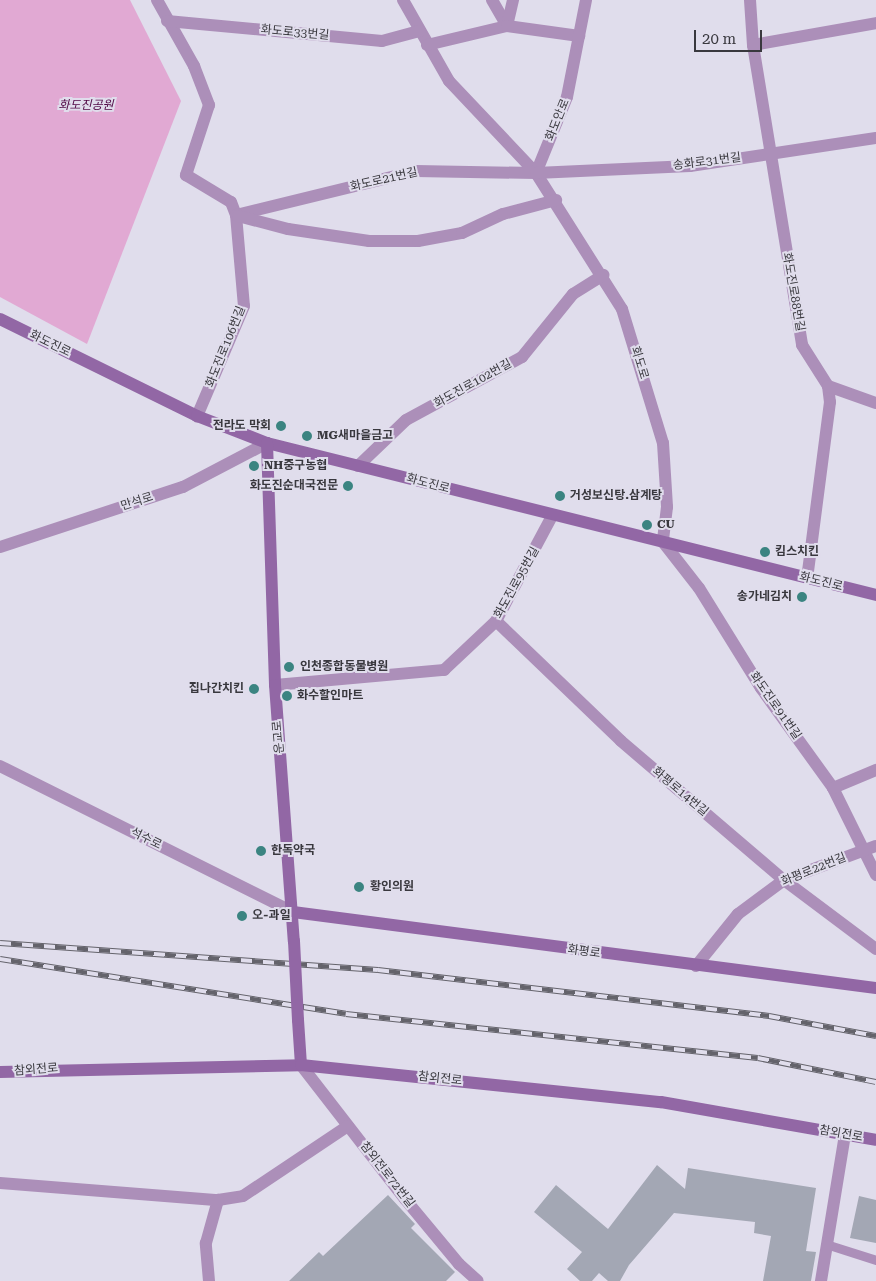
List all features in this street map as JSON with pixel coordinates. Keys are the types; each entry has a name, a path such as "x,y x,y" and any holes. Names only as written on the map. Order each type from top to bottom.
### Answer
{"street":[{"path":"157,0 167,21 194,66 209,105 186,175 231,202 236,215 288,229 386,241 418,241 462,233 503,214 556,200"},
{"name":"화도로","path":"403,0 449,81 536,173 556,200 622,309 663,443 667,507 663,542"},
{"path":"492,0 507,26"},
{"path":"507,26 513,0"},
{"name":"화도안로","path":"536,173 568,97 586,0"},
{"name":"화도진로88번길","path":"750,0 753,45 802,345 828,386"},
{"name":"화도로33번길","path":"167,21 382,41 420,31"},
{"path":"753,45 876,23"},
{"path":"427,45 507,26 579,36"},
{"name":"송화로31번길","path":"536,173 690,166 876,138"},
{"name":"화도로21번길","path":"236,215 416,171 536,173"},
{"name":"화도진로106번길","path":"197,416 244,306 236,215"},
{"name":"화도진로102번길","path":"358,466 406,420 522,357 573,294 603,275"},
{"name":"화도진로","path":"0,319 197,416 267,443 552,516 876,595"},
{"path":"807,578 830,402 828,386 876,403"},
{"name":"만석로","path":"0,547 183,488 267,443"},
{"name":"운교로","path":"267,443 275,686 293,912 301,1065"},
{"name":"화도진로95번길","path":"275,686 444,670 496,621 552,516"},
{"name":"화도진로91번길","path":"663,542 699,588 761,688 833,788 862,851 876,875"},
{"name":"화평로14번길","path":"496,621 620,741 784,880 876,949"},
{"name":"석수로","path":"0,766 293,912"},
{"path":"833,788 876,770"},
{"name":"화평로22번길","path":"696,966 738,914 784,880 876,846"},
{"name":"화평로","path":"293,912 876,988"},
{"name":"참외전로","path":"0,1072 301,1065 662,1102 876,1140"},
{"name":"참외전로72번길","path":"301,1065 459,1264 478,1281"},
{"path":"0,1183 218,1200 243,1196 348,1126"},
{"path":"821,1281 829,1245 845,1134"},
{"path":"209,1281 206,1243 218,1200"}],"lane":[{"path":"829,1245 876,1260"}],"green space":[{"name":"화도진공원","path":"0,0 130,0 181,101 87,344 0,297"}],"building":[{"path":"657,1165 685,1189 688,1168 816,1188 806,1251 816,1252 811,1281 763,1281 771,1236 754,1233 755,1222 674,1213 629,1265 620,1281 608,1281 599,1273 592,1281 580,1281 567,1269 582,1252 534,1212 556,1185 608,1229"},
{"path":"388,1195 415,1224 411,1228 455,1272 446,1281 289,1281 319,1252 323,1256"},
{"path":"859,1196 876,1200 876,1243 850,1238"}],"railway":[{"path":"0,943 378,970 769,1016 876,1036"},
{"path":"0,959 346,1014 758,1058 876,1082"}],"place":[{"name":"전라도 막회","path":"281,426"},
{"name":"MG새마을금고","path":"307,436"},
{"name":"NH중구농협","path":"254,466"},
{"name":"화도진순대국전문","path":"348,486"},
{"name":"거성보신탕.삼계탕","path":"560,496"},
{"name":"CU","path":"647,525"},
{"name":"킴스치킨","path":"765,552"},
{"name":"송가네김치","path":"802,597"},
{"name":"인천종합동물병원","path":"289,667"},
{"name":"집나간치킨","path":"254,689"},
{"name":"화수할인마트","path":"287,696"},
{"name":"한독약국","path":"261,851"},
{"name":"황인의원","path":"359,887"},
{"name":"오-과일","path":"242,916"}]}
